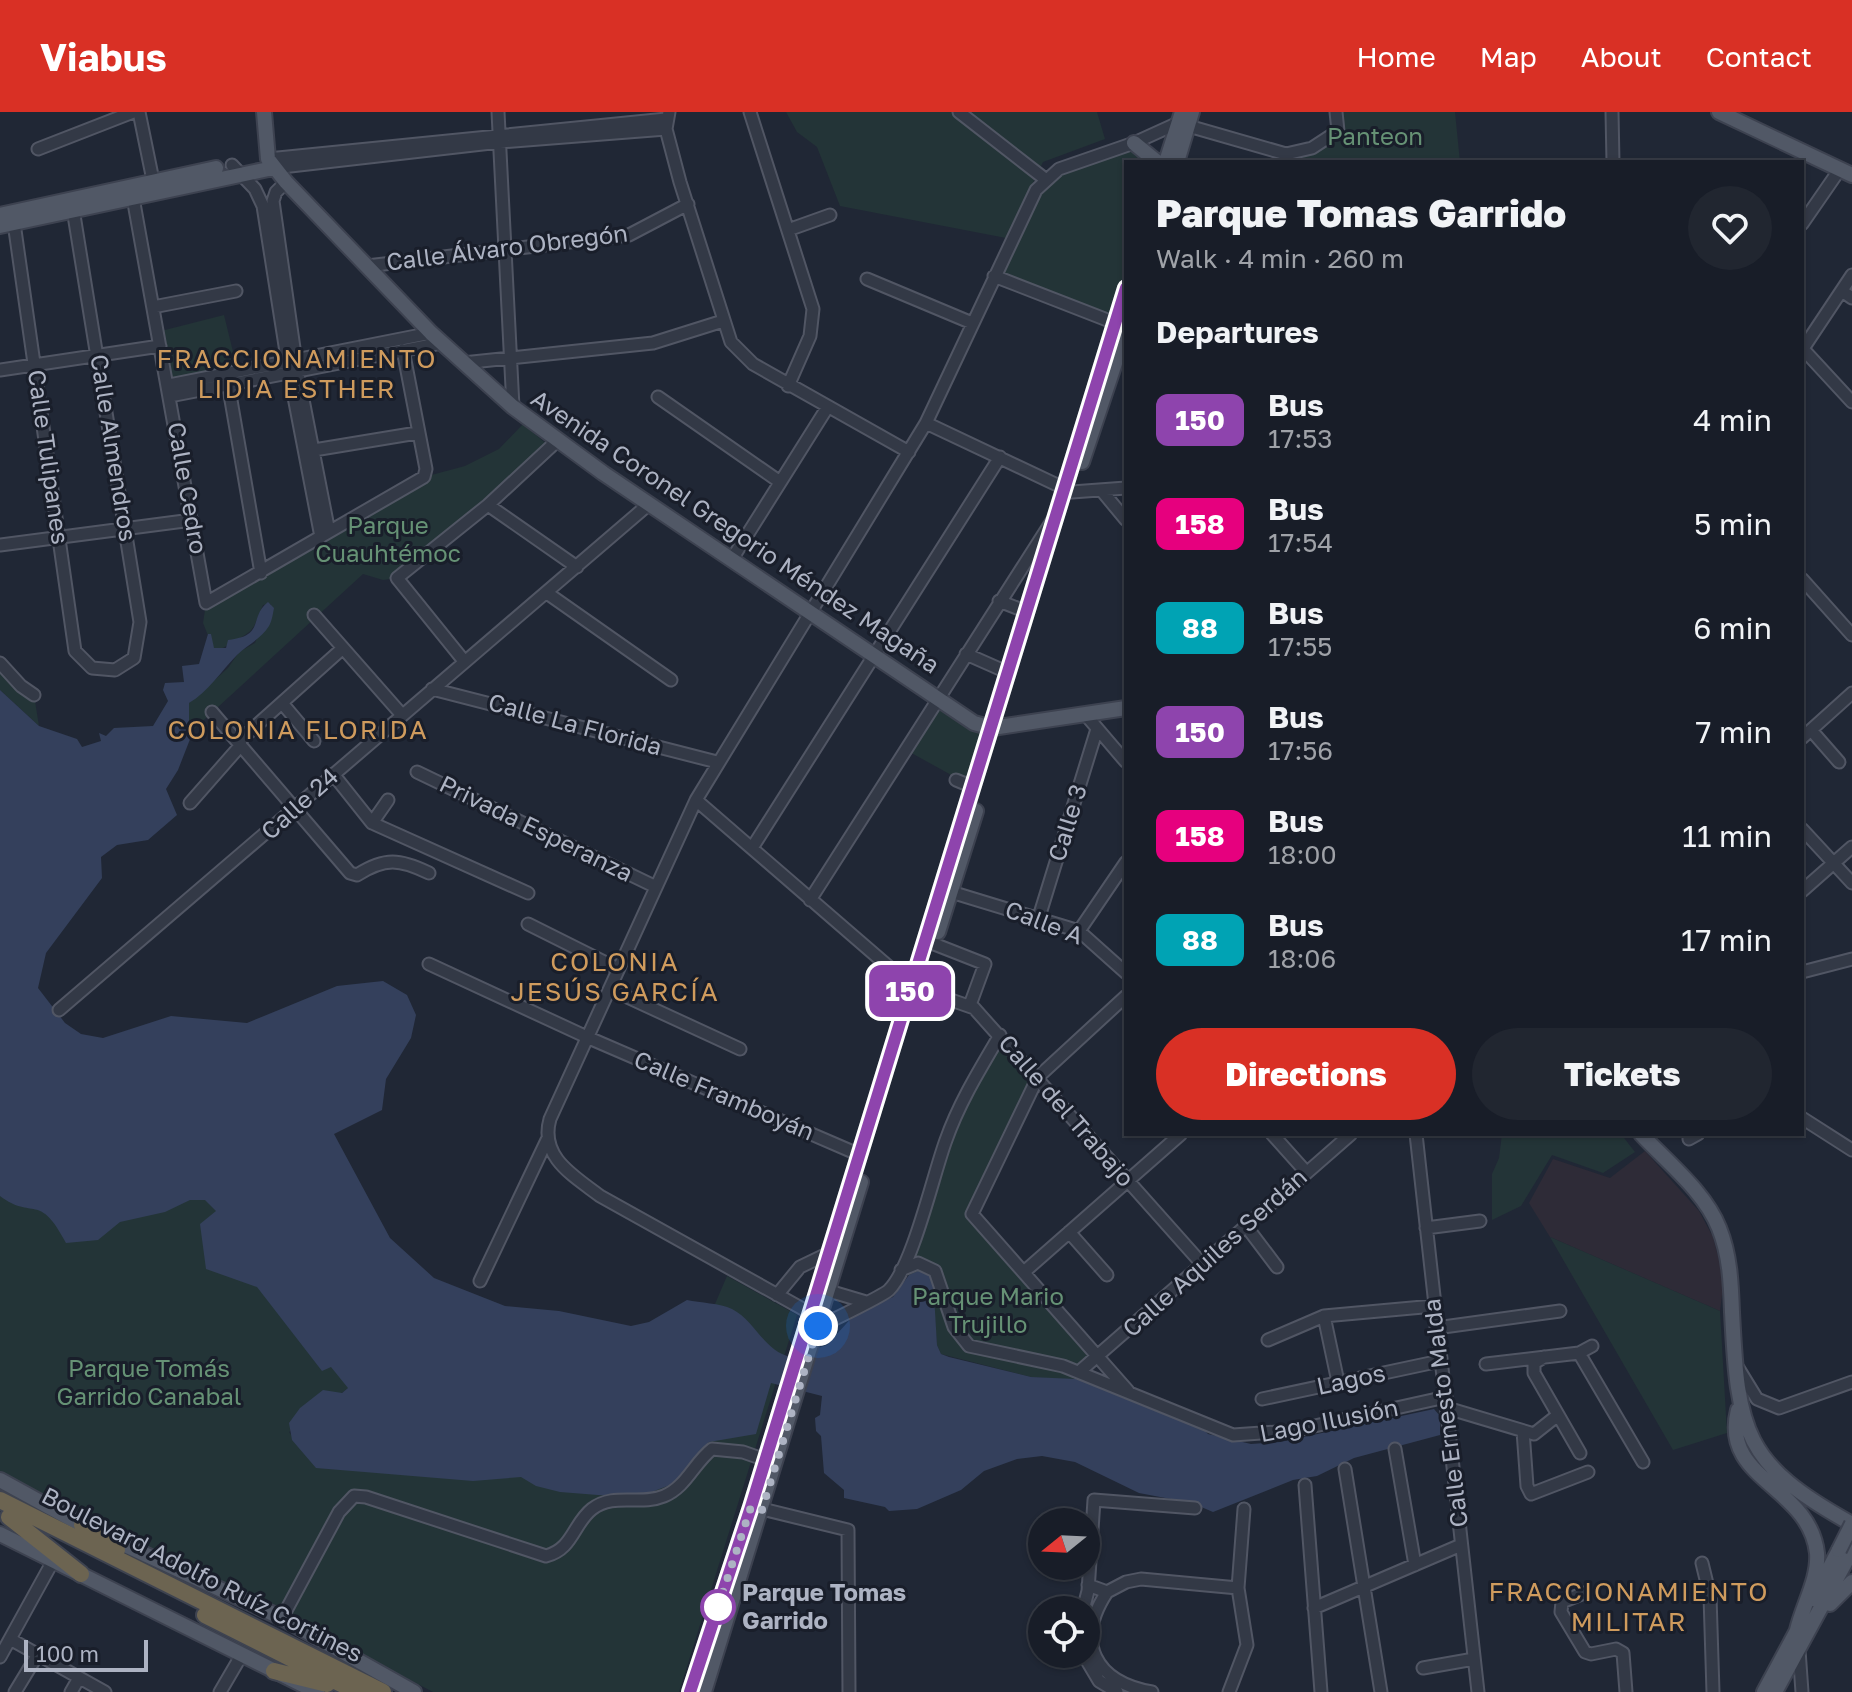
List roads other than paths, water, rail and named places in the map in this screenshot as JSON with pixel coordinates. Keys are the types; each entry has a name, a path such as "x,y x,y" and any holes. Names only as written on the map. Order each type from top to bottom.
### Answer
{"highway":[{"name":"Boulevard Adolfo Ruíz Cortines","path":"0,1500 383,1692"},
{"path":"5,1514 81,1574"},
{"name":"Boulevard Adolfo Ruíz Cortines","path":"5,1514 356,1692"},
{"path":"82,1525 160,1580"},
{"path":"274,1671 356,1692"}],"main road":[{"path":"0,215 270,163 264,112"},
{"path":"1719,112 1846,172"},
{"path":"1167,160 1185,118"},
{"path":"1177,160 1185,118"},
{"path":"1134,143 1155,160"},
{"name":"Avenida Coronel Gregorio Méndez Magaña","path":"270,163 437,338 513,407 649,504 974,723 997,728"},
{"path":"7,224 73,209 132,190"},
{"path":"704,1692 814,1320 829,1253 915,988 951,892 1068,490 1120,326 1124,301"},
{"path":"690,1692 756,1508 763,1459 814,1320 829,1291 973,787 997,728 1009,673 1054,517 1068,490"},
{"path":"1036,542 1044,556"},
{"path":"997,728 1124,708"},
{"path":"1643,1136 1718,1223 1729,1265 1739,1406 1747,1431 1767,1465 1809,1500 1852,1524 1846,1552 1764,1692"},
{"path":"1739,1406 1735,1425 1743,1455 1761,1477 1795,1503 1813,1537 1817,1561 1799,1650 1775,1692"},
{"path":"0,1480 82,1525 282,1618 414,1692"},
{"path":"0,1534 317,1692"},
{"path":"1803,1629 1852,1582"}],"street":[{"path":"38,149 133,112"},
{"path":"139,112 154,185"},
{"path":"498,112 513,407"},
{"path":"750,112 814,319 788,386"},
{"path":"959,112 1045,179"},
{"path":"480,1281 547,1140 550,1119 589,1038 654,886 696,800 926,423 1031,198 1045,179 1059,169 1134,143 1185,118 1284,158 1312,148 1335,134 1338,131 1336,112"},
{"path":"1612,112 1613,160"},
{"path":"270,163 667,120 688,204 731,342 744,357 788,386 909,452"},
{"path":"235,168 255,189 263,206 325,534"},
{"path":"1804,222 1846,172"},
{"path":"286,182 276,192 273,201 292,365"},
{"name":"Calle Cedro","path":"132,190 206,603 261,573"},
{"name":"Calle Álvaro Obregón","path":"367,266 629,235 688,204"},
{"name":"Calle Almendros","path":"73,209 126,528 140,638 132,661 108,671"},
{"path":"788,230 830,215"},
{"name":"Calle Tulipanes","path":"7,224 35,365 75,651 88,666 108,671"},
{"path":"1804,348 1847,294 1852,275"},
{"path":"994,276 1120,326"},
{"path":"867,279 972,323"},
{"path":"153,307 236,291"},
{"path":"462,363 659,342 723,321"},
{"path":"170,391 437,338"},
{"path":"170,391 228,383 292,365 403,350 437,338"},
{"path":"0,370 160,346"},
{"path":"228,383 261,573 424,477 426,469 403,350"},
{"path":"1804,352 1852,402"},
{"path":"658,397 780,482"},
{"path":"732,559 827,408"},
{"path":"926,423 1068,490 1124,488"},
{"path":"310,451 417,433"},
{"path":"464,661 397,578 488,505 558,440"},
{"path":"752,848 1000,457"},
{"path":"1102,491 1124,518"},
{"name":"Calle 24","path":"59,1010 649,504"},
{"path":"488,505 577,567"},
{"path":"810,900 1054,517"},
{"path":"0,545 192,520"},
{"path":"1804,584 1852,635"},
{"path":"547,593 671,680"},
{"path":"999,601 1027,612"},
{"path":"314,615 402,715"},
{"path":"190,803 240,743 343,648"},
{"path":"966,654 1009,673"},
{"path":"0,663 34,695"},
{"name":"Calle La Florida","path":"432,689 717,762"},
{"path":"1839,762 1806,734 1852,693"},
{"path":"282,703 314,741"},
{"path":"212,712 353,875 376,864 398,859 429,873"},
{"path":"1085,714 1124,760"},
{"name":"Calle 3","path":"1039,917 1097,729"},
{"name":"Privada Esperanza","path":"417,772 654,886"},
{"path":"333,774 372,823 528,893"},
{"path":"956,780 973,787"},
{"path":"372,823 388,800"},
{"path":"696,800 915,988"},
{"path":"1804,831 1852,883"},
{"path":"1804,889 1852,847"},
{"path":"1079,931 1124,865"},
{"name":"Calle A","path":"951,892 1079,931 1124,971"},
{"path":"528,924 618,969"},
{"path":"934,944 985,964 970,1005"},
{"path":"1804,971 1852,959"},
{"name":"Calle Framboyán","path":"429,964 589,1038 860,1155"},
{"name":"Calle del Trabajo","path":"915,988 970,1005 1038,1077 1203,1265"},
{"path":"610,989 664,1011 740,1049"},
{"path":"1124,998 1038,1077 972,1214 1131,1394"},
{"path":"547,1140 560,1164 600,1196 777,1295 814,1320 833,1322 888,1292 901,1270 947,1136 972,1082 1000,1035"},
{"path":"1804,1119 1852,1150"},
{"path":"1024,1272 1179,1136"},
{"path":"1274,1136 1306,1172"},
{"name":"Calle Aquiles Serdán","path":"1079,1372 1349,1136"},
{"name":"Calle Ernesto Malda","path":"1416,1136 1478,1692"},
{"path":"1426,1228 1480,1221"},
{"path":"1246,1226 1277,1267"},
{"path":"1069,1232 1107,1275"},
{"path":"777,1295 800,1267 829,1253"},
{"name":"Lago Ilusión","path":"901,1270 918,1263 935,1271 954,1327 969,1346 1079,1372 1225,1433 1248,1437 1292,1431 1446,1402"},
{"path":"829,1291 866,1302"},
{"path":"1268,1340 1324,1316 1434,1306"},
{"path":"1436,1328 1560,1311"},
{"path":"1324,1316 1338,1382"},
{"path":"1486,1364 1579,1353 1592,1346"},
{"path":"1579,1353 1643,1462"},
{"path":"1734,1356 1753,1396 1773,1408 1793,1406 1852,1382"},
{"path":"1544,1357 1534,1363 1533,1371 1580,1453"},
{"name":"Lagos","path":"1262,1399 1440,1361"},
{"path":"1446,1402 1537,1434 1558,1415"},
{"path":"1523,1431 1527,1486 1531,1494 1588,1472"},
{"path":"282,1618 339,1512 354,1496 366,1497 546,1556 569,1544 584,1517 596,1506 619,1499 646,1500 665,1496 679,1487 712,1449 743,1452 763,1459"},
{"path":"1395,1449 1415,1565"},
{"path":"1345,1469 1381,1692"},
{"path":"1305,1485 1321,1692"},
{"path":"1086,1596 1094,1500 1195,1508"},
{"path":"756,1508 848,1530 849,1692"},
{"path":"1229,1692 1247,1645 1238,1588 1244,1509"},
{"path":"1314,1608 1461,1545"},
{"path":"0,1657 53,1561"},
{"path":"1702,1563 1710,1596 1713,1692"},
{"path":"1152,1692 1137,1691 1112,1679 1098,1663 1091,1647 1094,1617 1107,1592 1126,1582 1141,1579 1238,1588"},
{"path":"1088,1585 1107,1592"},
{"path":"1584,1593 1562,1602 1561,1612 1585,1652 1591,1654 1612,1649 1623,1653 1626,1692"},
{"path":"10,1639 105,1692"},
{"path":"1799,1650 1802,1692"},
{"path":"15,1692 38,1654"},
{"path":"220,1692 241,1656"},
{"path":"1423,1668 1474,1659"},
{"path":"1091,1668 1099,1681 1117,1692"},
{"path":"71,1692 79,1678"}],"water":[{"path":"268,602 274,608 266,631 189,703 189,722 194,729 178,770 166,789 177,815 148,840 117,845 101,857 102,878 46,953 38,988 65,1023 81,1034 103,1038 171,1016 247,1023 337,986 383,981 407,995 416,1015 411,1038 386,1079 382,1110 334,1134 390,1238 434,1278 505,1306 559,1311 631,1326 649,1322 687,1300 716,1304 740,1314 773,1349 791,1357 827,1345 855,1314 893,1297 909,1275 920,1270 933,1278 937,1345 941,1354 949,1357 1031,1377 1098,1380 1192,1417 1208,1434 1251,1444 1280,1442 1434,1409 1440,1416 1440,1435 1354,1458 1317,1476 1293,1480 1213,1512 1192,1503 1139,1493 1075,1462 1042,1456 1017,1459 984,1471 961,1490 917,1509 889,1511 885,1507 844,1498 844,1490 824,1473 821,1436 816,1431 815,1418 820,1415 822,1396 771,1383 756,1434 709,1442 675,1483 636,1498 560,1492 536,1486 521,1477 473,1481 316,1468 292,1440 289,1423 300,1408 323,1390 342,1393 348,1388 331,1367 322,1371 257,1287 206,1269 200,1224 216,1211 205,1200 190,1200 165,1212 120,1222 98,1240 66,1243 57,1227 42,1212 20,1207 0,1196 0,690 39,726 77,739 82,747 101,741 99,733 106,736 114,728 153,726 168,701 163,690 165,683 184,682 182,666 199,664 208,634 211,634 214,648 226,648 228,640 240,638 252,630"}],"place":[{"name":"Parque Tomas Garrido","path":"718,1607"}],"district":[{"name":"FRACCIONAMIENTO LIDIA ESTHER","path":"297,374"},
{"name":"COLONIA FLORIDA","path":"298,730"},
{"name":"COLONIA JESÚS GARCÍA","path":"615,977"},
{"name":"FRACCIONAMIENTO MILITAR","path":"1629,1607"}],"park label":[{"name":"Panteon","path":"1375,137"},
{"name":"Parque Cuauhtémoc","path":"388,540"},
{"name":"Parque Mario Trujillo","path":"988,1311"},
{"name":"Parque Tomás Garrido Canabal","path":"149,1383"}]}
